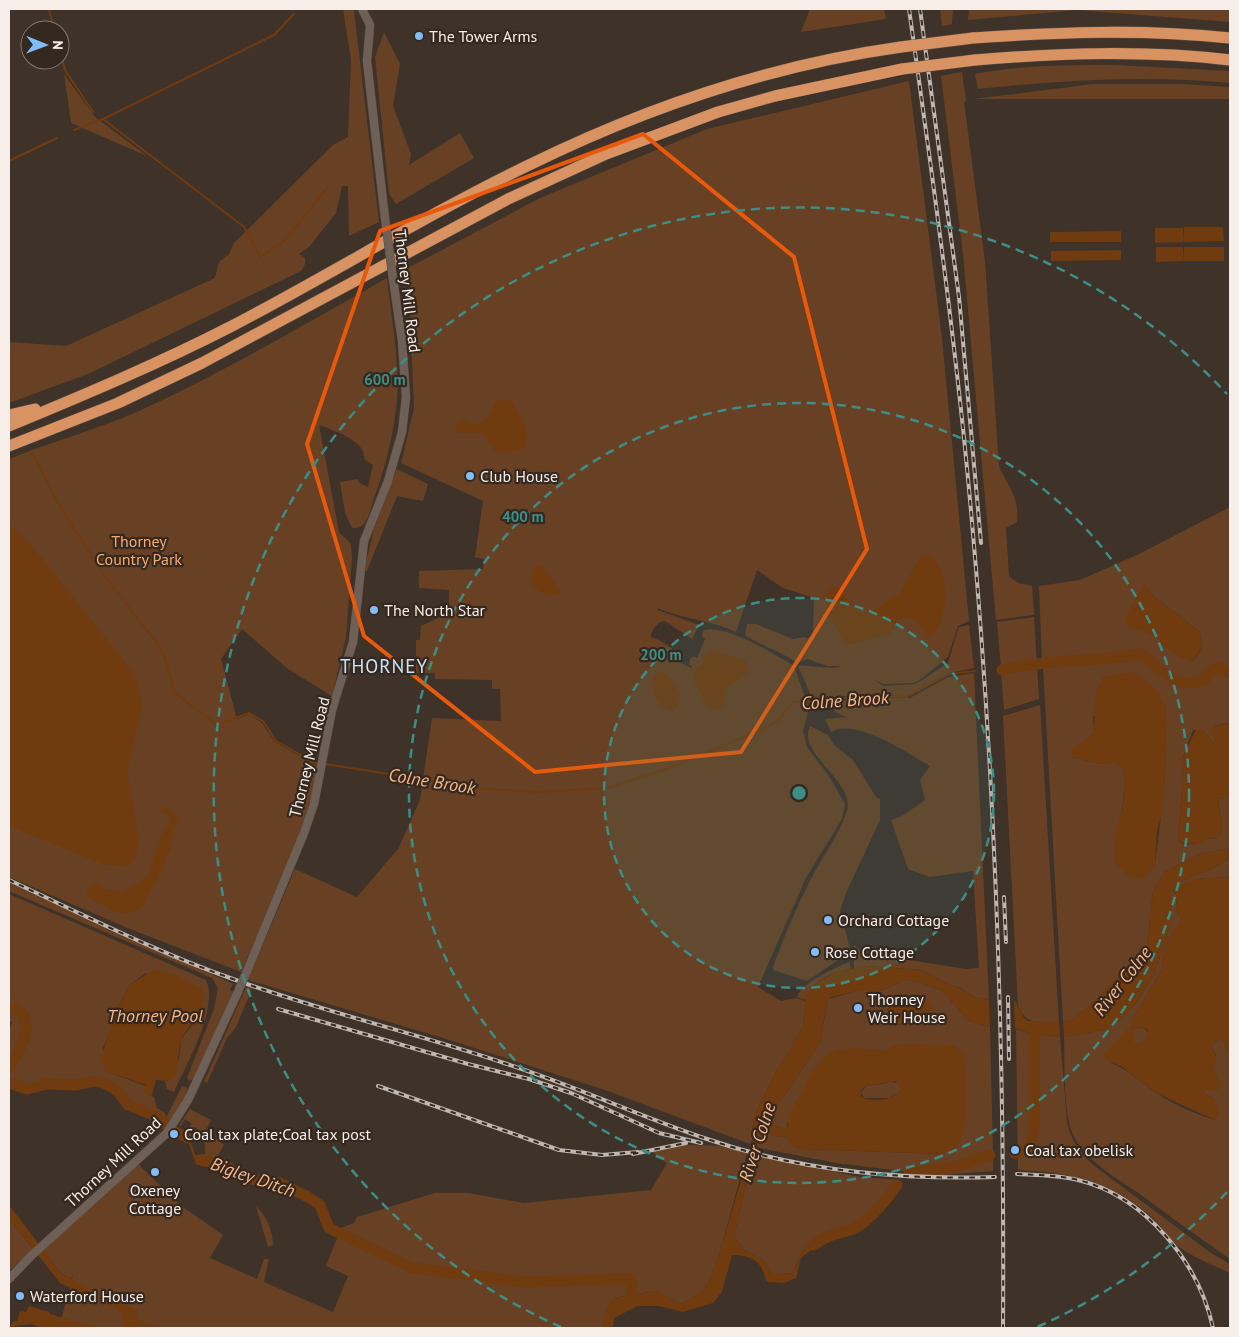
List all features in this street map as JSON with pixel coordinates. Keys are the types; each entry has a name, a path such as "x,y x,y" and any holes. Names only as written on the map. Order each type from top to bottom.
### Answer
{"highway":[{"path":"9,426 208,338 476,191 530,164 609,129 701,95 767,75 867,52 973,38 1085,31 1182,33 1230,38"},
{"path":"10,445 118,403 210,359 508,199 616,150 718,112 775,96 902,69 975,60 1086,52 1182,55 1230,60"},
{"path":"9,415 54,405"}],"street":[{"name":"Thorney Mill Road","path":"9,1279 30,1256 167,1133 188,1100 237,994 304,833 314,804 332,710 353,642 364,541 388,481 402,432 406,397 402,341 384,210 367,61 370,25 362,9"}],"highlighted area":[{"path":"643,134 794,257 867,549 741,752 535,772 364,636 307,444 380,231"}],"green space":[{"path":"343,9 353,9 354,11 379,222 349,236 348,186 342,186 336,213 309,247 299,254 305,258 305,264 301,271 88,374 9,403 9,342 66,346 215,278 219,262 229,254 234,243 333,145 348,137 351,60"},
{"path":"810,9 884,9 886,19 801,32"},
{"path":"940,9 953,9 952,24 942,26"},
{"path":"969,9 1230,9 1230,22 1077,10 968,20"},
{"path":"384,32 400,64 393,106 411,154 409,165 460,133 474,158 396,204 389,194 375,57"},
{"path":"1115,65 1230,71 1230,83 1135,79 1041,83 978,89 975,74 1027,67"},
{"path":"962,72 966,100 964,102 985,261 999,466 1017,506 1017,522 1006,528 1009,576 1018,583 1032,586 1034,615 996,620 963,254 941,76"},
{"path":"64,74 95,117 147,156 71,123"},
{"path":"909,81 942,338 969,621 958,626 948,657 921,679 914,683 883,684 874,679 883,686 914,684 922,680 948,663 959,627 969,625 974,668 949,673 906,696 862,694 813,700 798,666 831,668 842,666 827,666 808,659 797,663 745,635 747,624 756,624 793,639 806,637 807,639 813,634 814,598 783,588 757,570 736,632 657,608 699,625 692,639 665,621 657,624 651,634 651,637 675,652 681,659 679,662 691,668 692,666 689,665 690,659 693,656 697,658 705,639 702,636 704,630 713,629 750,641 794,666 809,708 803,731 807,747 829,776 845,804 842,819 806,878 758,987 781,1001 796,998 805,1001 803,1028 794,1041 789,1054 779,1066 753,1118 754,1136 750,1144 605,1090 443,1038 248,980 295,869 357,897 398,849 420,800 432,718 501,721 500,689 492,689 492,680 435,679 435,673 416,673 416,640 420,640 421,626 449,613 449,590 419,588 419,571 483,569 484,559 475,557 483,501 401,463 414,408 408,268 540,198 707,129"},
{"path":"1093,84 1183,84 1230,87 1230,99 973,99"},
{"name":"Thorney Country Park","path":"387,278 395,339 398,385 396,413 385,464 369,515 364,524 357,528 352,528 345,513 340,482 358,479 359,483 368,487 373,465 364,459 364,453 355,442 340,433 319,425 339,532 351,544 352,558 346,637 332,696 288,669 242,629 221,659 237,719 250,714 262,723 275,742 318,766 305,819 296,845 241,972 130,929 9,877 9,459 137,412 169,397 264,348"},
{"path":"397,469 428,484 423,501 397,496 367,571 364,571 374,529"},
{"path":"1230,507 1230,671 1218,667 1209,671 1203,679 1184,681 1170,676 1143,654 1042,660 1039,586 1080,580 1137,555","holes":["1145,583 1152,595 1199,631 1201,648 1198,655 1192,661 1172,653 1164,641 1147,631"]},
{"path":"1034,617 1037,664 1001,668 997,622"},
{"path":"1141,655 1170,678 1184,684 1204,681 1211,672 1218,670 1230,674 1230,723 1214,726 1216,742 1214,743 1202,729 1193,730 1182,759 1183,782 1178,834 1180,843 1183,844 1198,843 1207,838 1216,839 1222,828 1218,797 1223,799 1230,792 1230,848 1200,854 1165,872 1153,891 1147,947 1095,1001 1072,1020 1063,1022 1043,667","holes":["1165,705 1164,784 1155,864 1117,845 1125,790 1123,769 1115,762 1099,764 1072,757 1094,733 1093,716"]},
{"path":"1037,666 1039,699 1004,710 1001,671"},
{"path":"974,673 989,1000 974,997 959,987 949,985 922,970 867,966 854,969 854,945 869,959 896,958 966,969 979,968 973,871 930,877 908,869 891,820 902,816 925,800 920,780 930,766 867,733 854,729 841,729 831,732 825,719 846,717 835,712 829,703 863,697 910,698 948,677"},
{"path":"1040,705 1059,1022 1029,1020 1021,1012 1018,1005 1003,716"},
{"path":"810,726 828,735 834,745 853,760 876,797 880,799 880,820 846,893 840,911 850,949 844,956 807,981 773,970 773,967 800,901 843,821 848,805 846,795 840,785 810,746 808,736"},
{"path":"1230,858 1230,877 1196,879 1178,890 1173,885 1213,868"},
{"path":"9,881 233,984 230,990 233,992 195,1078 189,1081 187,1078 214,1009 218,988 212,978 9,891"},
{"path":"1171,888 1177,896 1176,908 1181,920 1179,926 1168,940 1163,955 1162,970 1132,1020 1133,1025 1113,1046 1109,1062 1128,1072 1171,1102 1215,1120 1217,1104 1203,1090 1212,1090 1215,1072 1212,1070 1216,1056 1212,1047 1214,1042 1223,1038 1226,1050 1230,1052 1230,1259 1114,1177 1086,1154 1073,1135 1068,1114 1065,1087 1064,1037 1109,1029 1134,1006 1154,974 1171,924"},
{"path":"9,894 206,980 209,992 205,1021 174,1092 167,1089 165,1081 169,1081 179,1058 181,1040 200,1014 146,973 131,984 117,1008 111,1030 103,1048 105,1071 146,1086 144,1092 154,1097 157,1108 165,1113 166,1118 182,1086 187,1088 186,1097 168,1125 158,1115 129,1104 116,1088 102,1084 49,1082 23,1086 9,1082 9,1070 24,1042 28,1027 27,1019 22,1010 9,1007"},
{"path":"849,962 851,969 836,972 818,982 808,993 805,1000 797,997 800,991 812,981"},
{"path":"906,980 920,982 942,991 969,1021 990,1027 993,1153 954,1166 909,1172 836,1163 755,1147 759,1137 765,1132 775,1136 787,1137 795,1147 804,1149 943,1154 954,1045 935,1046 892,1083 899,1082 901,1089 898,1094 889,1098 864,1098 861,1092 866,1086 888,1083 884,1050 787,1123 787,1129 770,1125 769,1121 776,1106 820,1042 828,999 857,991 880,991","holes":["896,994 923,996 919,1017 898,1026 897,1021 900,1021 903,1017 899,1012 894,1014 894,1017 888,1009 890,999"]},
{"path":"246,987 252,989 236,1027 227,1038 207,1083 204,1082"},
{"path":"9,1011 21,1015 24,1029 22,1042 9,1065 9,1031 12,1022 9,1020"},
{"path":"1142,1027 1148,1032 1148,1036 1142,1043 1134,1044 1134,1029"},
{"path":"1016,1029 1029,1033 1060,1037 1067,1122 1074,1141 1084,1155 1093,1165 1211,1253 1230,1264 1230,1273 1197,1258 1179,1247 1153,1218 1137,1205 1106,1187 1074,1177 1018,1170"},
{"path":"190,1109 211,1120 206,1130 224,1145 216,1159 198,1158 195,1155 205,1154 205,1144 199,1139 203,1133 195,1127 193,1130 189,1127 192,1124 185,1119 181,1126 179,1125"},
{"path":"685,1145 725,1146 747,1153 719,1255 709,1281 704,1290 682,1304 656,1291 614,1298 602,1328 62,1328 62,1316 66,1302 72,1303 74,1294 69,1292 73,1274 71,1279 62,1274 41,1248 137,1163 180,1205 223,1235 210,1258 257,1279 264,1259 269,1259 264,1282 333,1312 348,1276 326,1266 341,1228 354,1223 357,1217 435,1193 468,1193 524,1203 651,1190 667,1163 652,1152"},
{"path":"753,1155 859,1177 900,1180 884,1200 856,1225 824,1234 805,1246 792,1273 773,1275 764,1261 744,1250 734,1236"},
{"path":"993,1155 993,1171 929,1176 909,1174 954,1168"},
{"path":"256,1206 263,1214 270,1229 273,1245 268,1247"},
{"path":"9,1218 33,1249 9,1271"}],"water":[{"path":"1184,227 1223,227 1224,241 1184,242"},
{"path":"1155,228 1183,228 1184,242 1155,243"},
{"path":"1121,231 1121,242 1050,242 1050,232"},
{"path":"1156,247 1183,247 1184,261 1156,262"},
{"path":"1184,247 1224,247 1224,261 1184,261"},
{"path":"1121,250 1121,260 1051,261 1051,251"},
{"path":"498,400 512,401 519,412 526,431 523,449 504,453 495,451 483,433 457,433 455,430 458,422 463,419 473,425 484,421"},
{"path":"9,527 14,528 40,556 136,676 142,708 127,770 138,836 136,857 129,866 105,865 9,826"},
{"path":"929,555 942,572 946,595 941,619 930,638 916,620 904,617 896,623 890,634 845,644 826,609 826,596 830,588 838,587 856,609 862,612 872,611 900,593 920,557"},
{"path":"536,565 542,566 561,591 559,594 548,596 532,587 532,572"},
{"path":"1145,582 1152,595 1199,631 1201,648 1198,655 1191,661 1172,653 1155,636 1127,626 1126,617"},
{"path":"712,651 744,660 749,668 746,674 726,689 723,705 719,709 713,709 706,704 693,678 696,668 702,666 705,656"},
{"path":"660,672 667,674 680,693 678,706 671,711 660,704 652,688 655,677"},
{"path":"1131,672 1141,675 1157,691 1165,705 1167,731 1163,810 1157,832 1155,864 1149,873 1141,879 1127,875 1114,862 1116,831 1124,799 1123,769 1115,763 1099,764 1072,757 1072,752 1076,745 1094,733 1095,694 1103,677"},
{"path":"1230,723 1230,792 1225,798 1218,799 1222,828 1220,837 1216,839 1207,838 1199,844 1180,843 1178,834 1183,782 1182,759 1196,729 1202,729 1214,743 1216,740 1211,733 1212,727"},
{"path":"162,806 174,812 179,818 172,836 171,851 165,859 163,869 142,908 127,914 116,912 86,896 89,886 95,884 101,885 105,890 111,889 123,892 143,880 149,873 161,835 170,824 169,816 160,812"},
{"name":"River Colne","path":"1230,848 1230,858 1213,868 1174,885 1178,889 1182,884 1196,879 1230,877 1230,1052 1226,1050 1223,1039 1214,1042 1212,1047 1217,1060 1212,1069 1221,1085 1216,1091 1203,1090 1205,1094 1216,1100 1219,1115 1215,1120 1158,1094 1121,1066 1109,1062 1103,1055 1132,1025 1132,1020 1162,970 1163,955 1168,940 1181,920 1176,908 1177,896 1172,889 1171,924 1154,974 1134,1006 1109,1029 1064,1037 1063,1022 1072,1020 1095,1001 1147,947 1153,891 1165,872 1200,854","holes":["1142,1027 1148,1031 1148,1036 1142,1043 1134,1044 1134,1029"]},
{"name":"River Colne","path":"867,966 922,970 949,985 958,987 974,997 989,1000 990,1027 969,1021 942,991 920,982 906,980 880,991 857,991 831,997 827,1002 820,1042 776,1106 769,1121 770,1125 787,1129 790,1114 812,1071 826,1056 836,1050 852,1048 884,1050 901,1044 954,1045 964,1054 966,1104 963,1131 959,1142 952,1150 943,1154 804,1149 791,1146 787,1137 765,1133 759,1137 755,1147 734,1236 744,1250 764,1261 772,1274 792,1273 805,1246 824,1234 826,1241 801,1258 796,1278 784,1283 768,1282 761,1267 754,1260 732,1255 722,1292 713,1303 683,1312 659,1306 638,1306 614,1318 613,1328 602,1328 606,1308 614,1298 656,1291 682,1304 704,1290 719,1255 754,1136 753,1118 779,1066 789,1054 794,1041 803,1028 805,1000 812,986 835,972","holes":["896,1081 899,1084 900,1092 887,1099 876,1100 861,1096 861,1090 866,1086"]},
{"name":"Thorney Pool","path":"155,969 178,976 204,990 204,998 200,1011 181,1041 176,1076 169,1081 156,1080 152,1095 148,1097 144,1092 146,1085 105,1071 101,1057 117,1008 131,984"},
{"path":"896,994 923,996 931,1002 933,1008 919,1017 895,1026 888,1010 890,999"},
{"path":"1014,999 1024,1018 1028,1021 1059,1022 1060,1037 1029,1033 1015,1028"},
{"path":"176,1129 190,1139 196,1157 216,1159 214,1162 194,1159 188,1141 174,1133"},
{"path":"9,1205 62,1274 123,1305 132,1307 137,1313 138,1320 166,1328 142,1326 122,1328 123,1315 119,1311 60,1283 9,1218"},
{"path":"29,1306 49,1312 50,1314 101,1328 42,1328 31,1324 10,1327 12,1322 17,1321 20,1311 26,1312"}],"waterway":[{"path":"49,9 52,20"},
{"path":"74,130 103,119 274,35 294,14"},
{"path":"65,70 93,112"},
{"path":"103,119 244,227 260,257 283,242 328,187"},
{"path":"9,161 57,138"},
{"name":"Colne Brook","path":"33,453 60,507 107,579 164,655 175,693 217,725 249,713 263,721 276,741 320,764"},
{"name":"Colne Brook","path":"1002,670 1019,666 1141,654 1169,677 1184,682 1204,680 1210,672 1218,668 1230,673"},
{"name":"Colne Brook","path":"325,764 486,789 539,792 607,788 664,770 762,730 776,722 794,702 830,701 862,695 906,697 948,674 975,671"},
{"name":"Bigley Ditch","path":"9,1009 17,1010 23,1014 26,1022 23,1042 9,1068"},
{"path":"1015,1153 1028,1148 1033,1136 1035,1107 1034,1028"},
{"name":"Bigley Ditch","path":"9,1083 27,1089 47,1084 75,1085 94,1081 104,1083 118,1091 128,1105 158,1117 171,1130 188,1138"},
{"path":"909,1173 954,1167 990,1155"},
{"name":"Bigley Ditch","path":"200,1160 224,1164 238,1175 251,1179 280,1183 308,1197 320,1205 329,1228 412,1268 527,1282 631,1279 632,1302"},
{"name":"Bigley Ditch","path":"814,1245 825,1238 857,1227 879,1208 897,1185"}],"railway":[{"path":"909,9 958,384 983,660 996,883 1002,1105 1003,1328"},
{"path":"920,9 959,297 981,543"},
{"path":"9,880 148,945 233,979 301,1002 507,1064 682,1130 742,1150 813,1166 886,1175 959,1178 995,1177"},
{"path":"1004,897 1006,942"},
{"path":"1008,997 1009,1059"},
{"path":"278,1009 468,1064 529,1079 571,1093 659,1133 701,1143"},
{"path":"378,1086 559,1150 602,1155 638,1152"},
{"path":"633,1154 686,1143"},
{"path":"1017,1174 1055,1176 1078,1180 1102,1188 1125,1201 1146,1217 1182,1257 1206,1304 1213,1328"}],"place":[{"name":"The Tower Arms","path":"419,36"},
{"name":"Club House","path":"470,476"},
{"name":"The North Star","path":"374,610"},
{"name":"Orchard Cottage","path":"828,920"},
{"name":"Rose Cottage","path":"815,952"},
{"name":"Thorney Weir House","path":"858,1008"},
{"name":"Coal tax plate;Coal tax post","path":"174,1134"},
{"name":"Coal tax obelisk","path":"1015,1150"},
{"name":"Oxeney Cottage","path":"155,1172"},
{"name":"Waterford House","path":"20,1296"}],"district":[{"name":"THORNEY","path":"384,666"}]}
